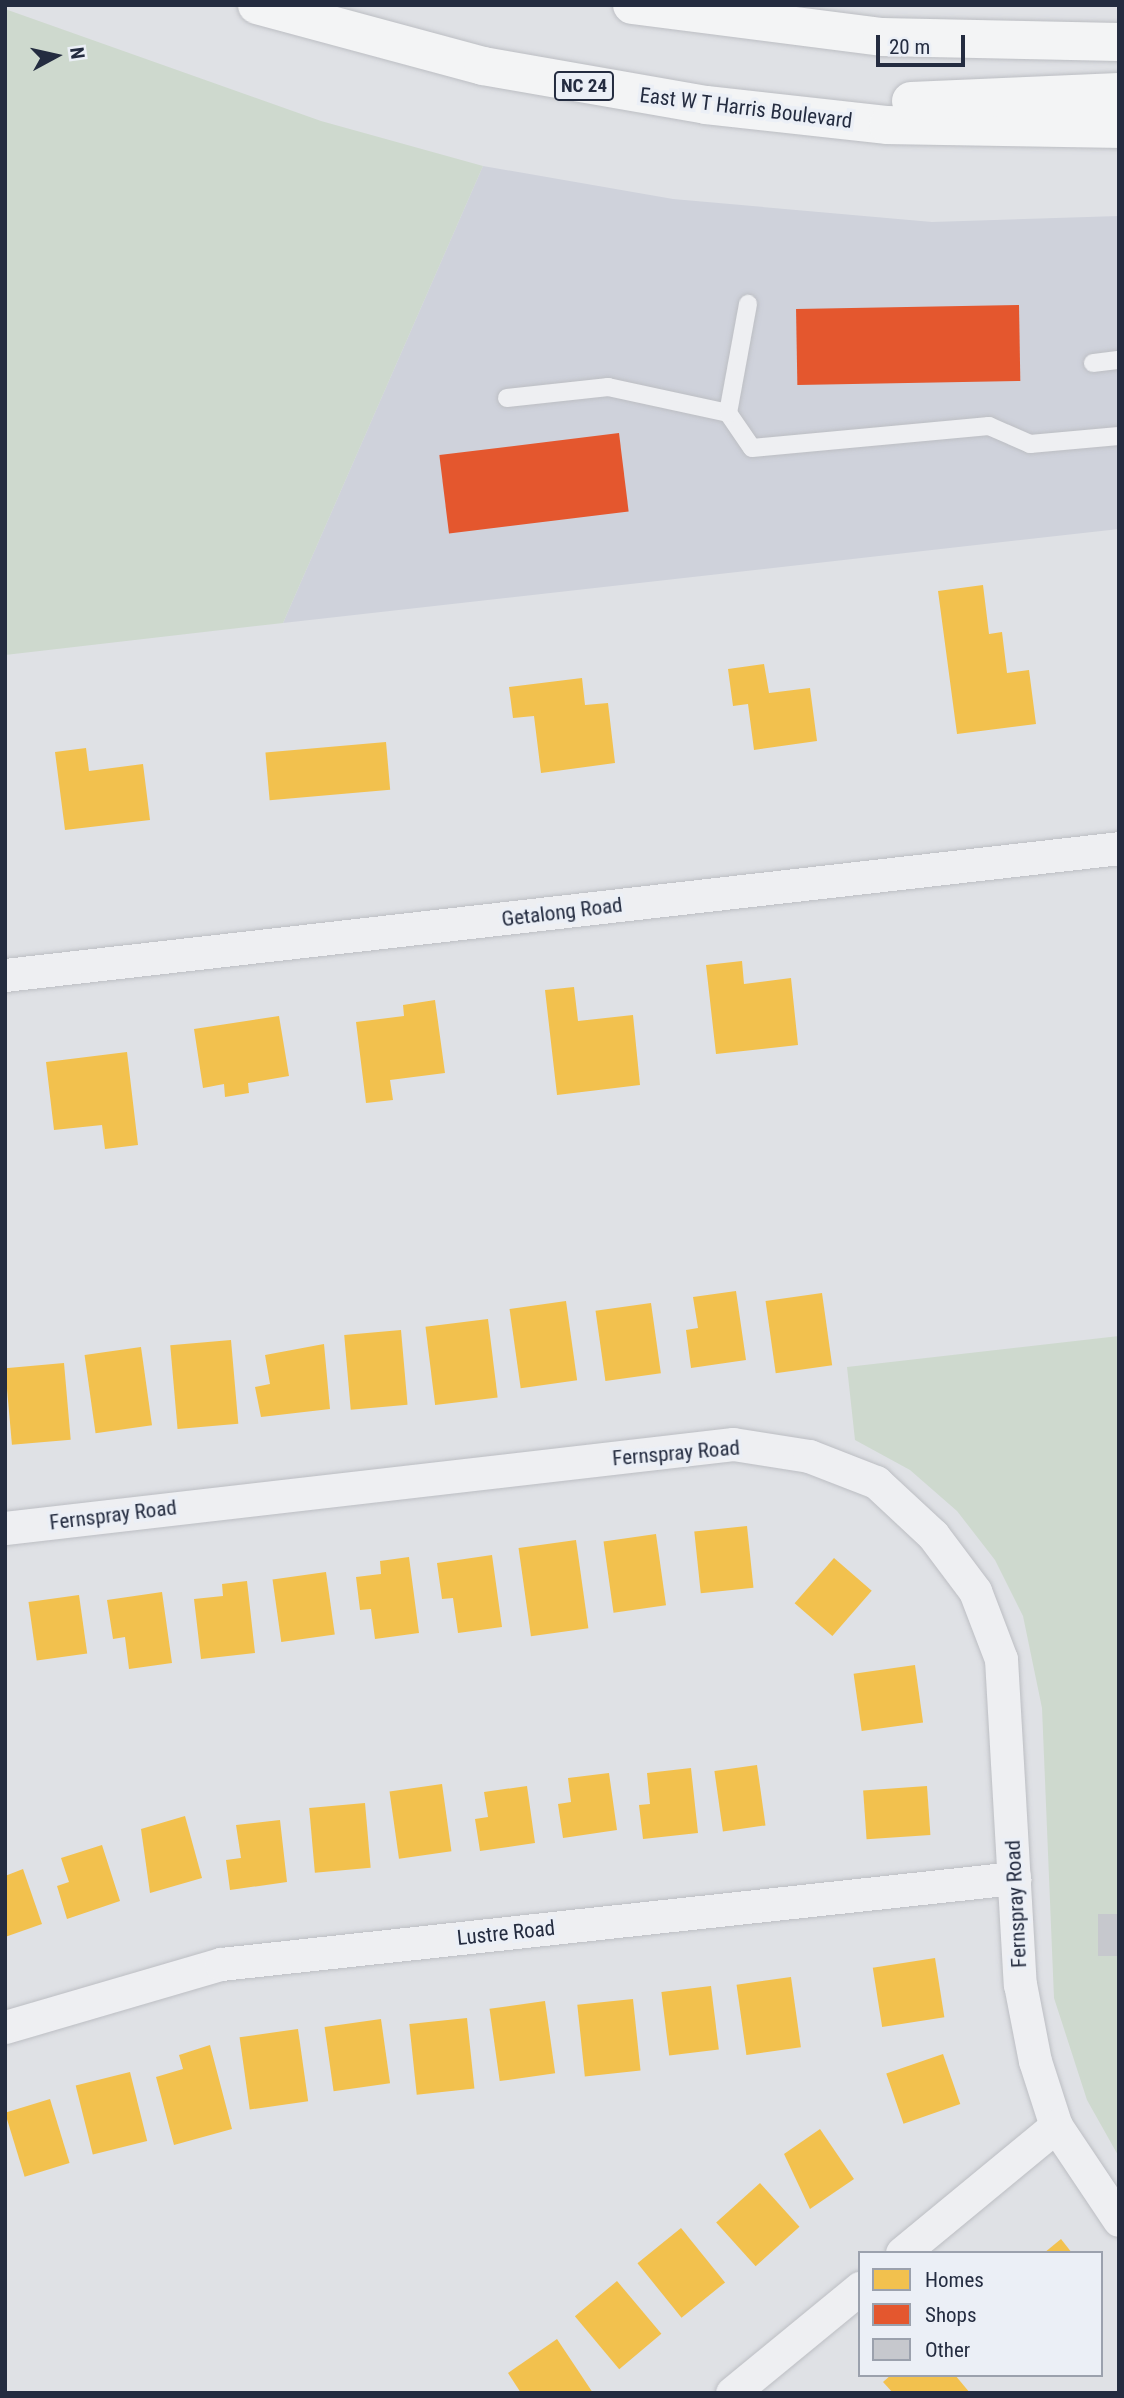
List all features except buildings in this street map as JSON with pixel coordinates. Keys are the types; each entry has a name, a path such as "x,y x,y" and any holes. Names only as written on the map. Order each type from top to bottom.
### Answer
{"main road":[{"name":"East W T Harris Boulevard","path":"257,5 483,66 706,105 888,125 1119,129"},
{"path":"632,5 882,37 1119,42"},
{"path":"706,105 1119,92"}],"street":[{"name":"Getalong Road","path":"5,975 1119,848"},
{"name":"Fernspray Road","path":"5,1528 733,1444 809,1456 876,1482 933,1535 975,1591 1001,1660 1020,1984 1056,2126 1119,2220"},
{"name":"Lustre Road","path":"5,2027 220,1964 1014,1878"},
{"path":"904,2251 1056,2126"},
{"path":"732,2393 858,2290"}],"lane":[{"path":"728,413 748,304"},
{"path":"1093,363 1119,360"},
{"path":"506,398 608,387 728,413 752,448 989,426 1030,444 1119,436"}],"shaded area":[{"path":"5,9 321,121 483,166 283,623 5,655"},
{"path":"483,166 673,199 932,222 1119,216 1119,529 283,623"},
{"path":"1119,1336 1119,2157 1087,2100 1054,1998 1042,1708 1023,1616 995,1560 957,1511 910,1470 855,1440 847,1367"}]}
